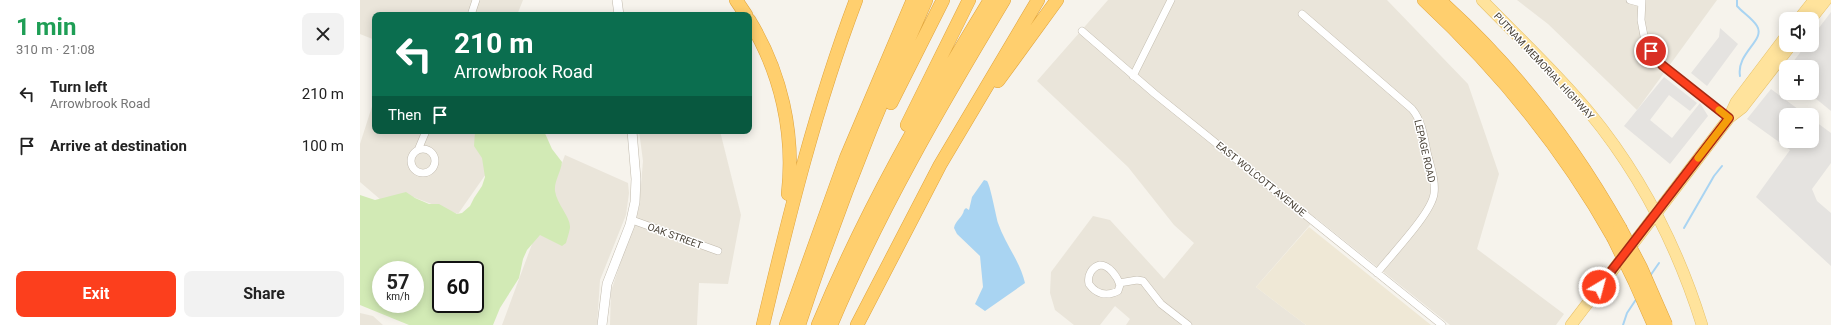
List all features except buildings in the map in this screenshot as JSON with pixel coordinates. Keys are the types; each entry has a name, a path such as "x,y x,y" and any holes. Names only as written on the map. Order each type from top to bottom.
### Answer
{"highway":[{"path":"736,0 744,12"},
{"path":"763,325 781,249 815,121 856,0"},
{"path":"786,325 846,158 913,0"},
{"path":"798,325 840,208 872,126 926,0"},
{"path":"814,281 886,112 943,0"},
{"path":"818,325 884,172 969,0"},
{"path":"859,232 909,137 990,0"},
{"path":"831,325 863,252 909,163 944,100 1004,0"},
{"path":"857,325 891,256 963,124 1038,0"},
{"path":"934,178 999,80 1057,0"},
{"path":"1424,0 1488,64 1534,118 1616,233 1647,280 1666,325"},
{"path":"1439,0 1491,51 1540,109 1583,167 1616,233 1654,325"},
{"path":"752,26 774,70 783,102 788,128 790,153 789,182 781,249"}],"main road":[{"name":"PUTNAM MEMORIAL HIGHWAY","path":"1482,0 1553,72 1589,113 1628,165 1656,212 1684,276 1702,325"},
{"path":"1805,12 1814,0"},
{"path":"1817,12 1826,0"},
{"path":"1571,325 1729,118 1742,108 1779,47"},
{"path":"1764,72 1784,52"}],"street":[{"path":"472,12 476,0"},
{"path":"617,0 619,12"},
{"path":"1133,76 1171,0"},
{"path":"1630,0 1641,2 1641,20 1644,36 1651,51 1662,65 1729,118"},
{"name":"LEPAGE ROAD","path":"1302,14 1412,109 1417,114 1422,127 1433,179 1434,195 1424,215 1377,273"},
{"name":"EAST WOLCOTT AVENUE","path":"1082,31 1122,64 1133,76 1442,325"},
{"path":"418,150 425,134"},
{"path":"602,325 609,278 632,220 636,179 632,134"},
{"name":"OAK STREET","path":"632,220 718,251"},
{"path":"1103,265 1108,268 1119,283 1120,287 1118,291 1104,294 1088,284 1088,279 1096,266 1103,265"},
{"path":"1119,283 1137,280 1143,281 1161,304 1188,325"}],"shaded area":[{"path":"360,0 523,0 518,12 372,12 372,39 360,34"},
{"path":"1108,0 1387,0 1468,84 1499,174 1477,249 1564,314 1556,325 1450,325 1316,218 1256,287 1306,325 1126,325 1130,319 1115,306 1100,325 1074,325 1055,310 1050,293 1051,272 1093,216 1110,220 1164,279 1194,243 1174,225 1128,167 1037,81"},
{"path":"1517,0 1717,0 1637,110 1548,24"},
{"path":"1831,12 1831,111 1818,100 1819,100 1819,60 1794,60 1801,52 1819,52 1819,28"},
{"path":"1720,28 1738,44 1707,86 1691,73 1719,37"},
{"path":"1664,77 1697,103 1690,111 1669,95 1650,120 1672,138 1700,103 1708,116 1670,164 1624,126"},
{"path":"1771,89 1779,95 1779,100 1786,100 1797,108 1779,108 1779,142 1747,119"},
{"path":"372,106 372,134 478,134 488,171 458,214 413,197 381,200 360,182 360,144"},
{"path":"1819,124 1831,133 1831,163 1812,189 1817,201 1831,213 1831,266 1756,197 1790,150 1787,148 1819,148"},
{"path":"639,134 721,134 741,215 728,284 699,283 697,325 610,325 611,291 639,208 643,161"},
{"path":"565,155 628,183 629,193 626,215 600,280 597,325 502,325"},
{"path":"1309,227 1431,325 1306,325 1256,287"},
{"path":"360,313 373,316 383,325 360,325"}],"green space":[{"path":"475,134 545,134 552,149 562,162 555,191 558,201 570,224 566,243 562,246 540,235 527,250 523,259 519,278 500,308 493,325 409,325 380,313 424,313 424,261 372,261 372,310 360,305 360,195 375,200 406,192 429,204 439,204 457,214 462,213 470,206 482,186 485,177 482,158 474,146"}],"water":[{"path":"984,180 988,183 1001,231 1020,267 1025,283 985,311 975,304 983,287 980,256 957,234 954,228 964,210 966,208 969,210 972,197"}],"waterway":[{"path":"1737,0 1737,6 1755,23 1759,31 1755,42 1742,60 1740,76"},
{"path":"1684,228 1714,176 1722,166"},
{"path":"1650,276 1659,263"},
{"path":"1623,325 1627,313 1637,298"}],"slow traffic":[{"path":"1698,158 1729,118 1719,110"}],"route":[{"path":"1599,287 1729,118 1662,65 1651,51"}]}
